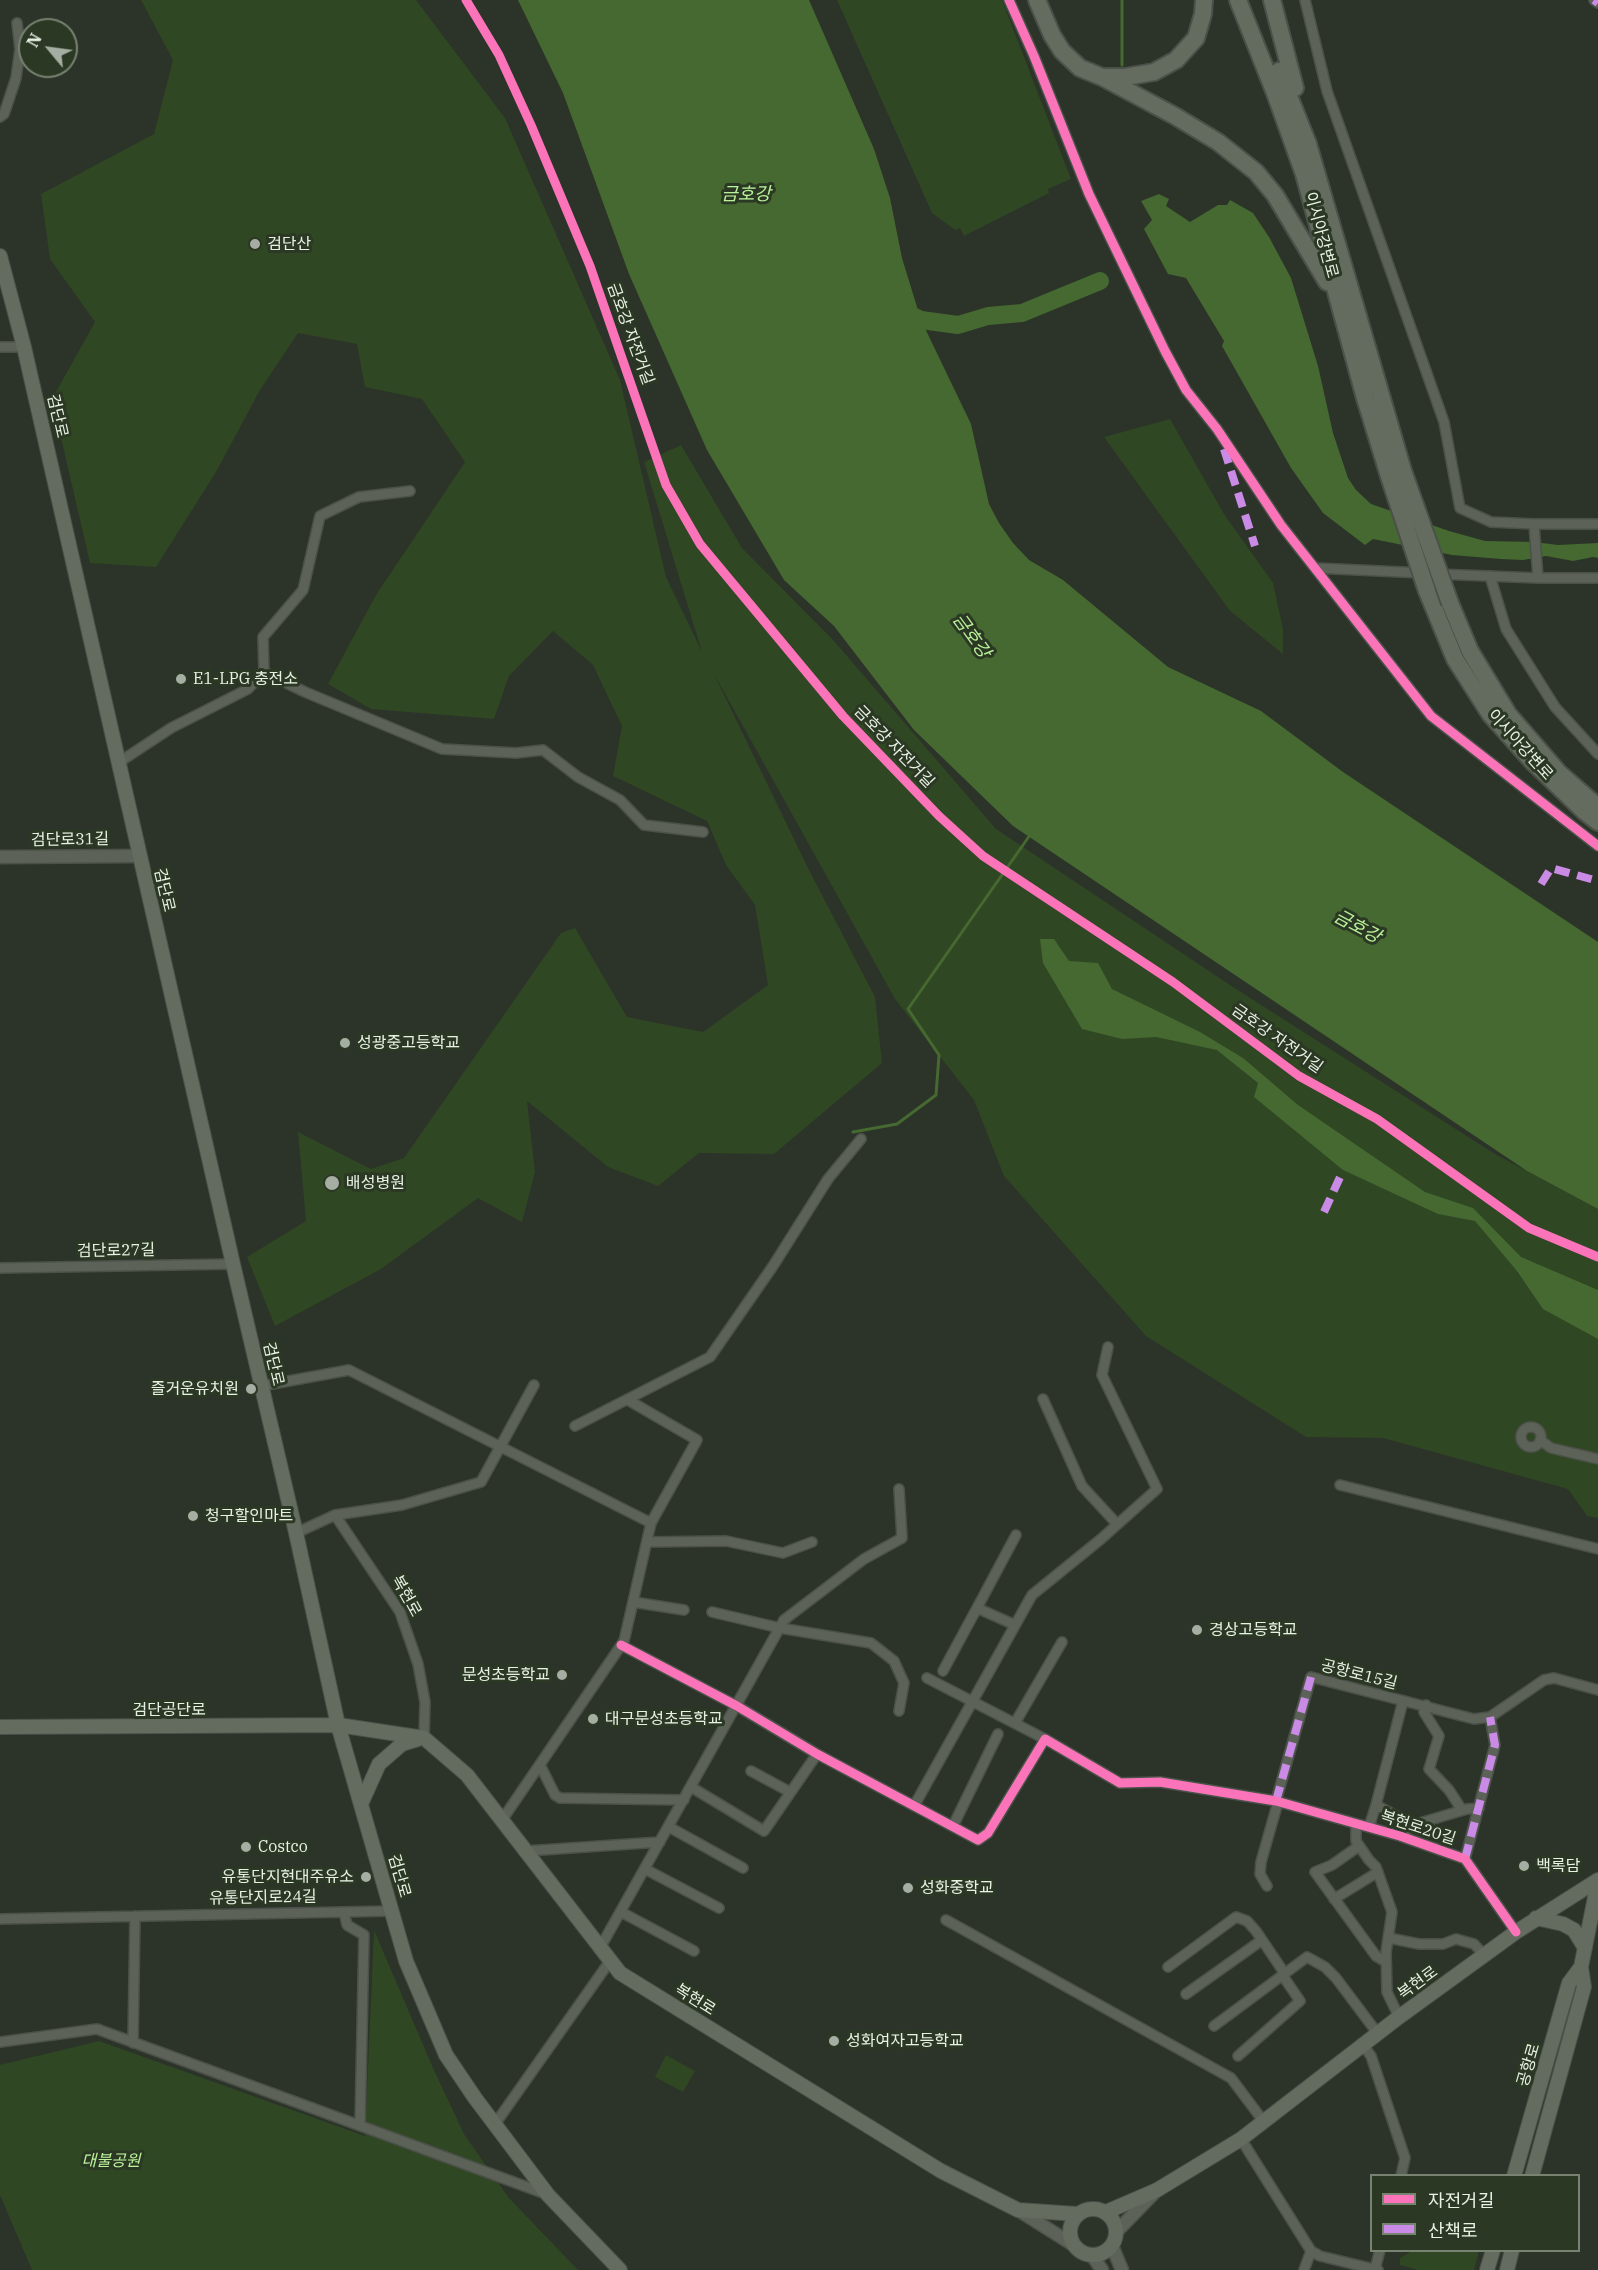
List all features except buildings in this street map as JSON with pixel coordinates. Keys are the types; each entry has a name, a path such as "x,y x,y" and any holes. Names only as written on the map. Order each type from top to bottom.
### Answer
{"highway":[{"path":"1037,0 1052,35 1062,51 1080,68 1102,77 1175,116 1218,142 1256,172 1275,195 1340,305"},
{"path":"1102,77 1125,77 1154,72 1176,60 1196,38 1203,14 1204,0"},
{"name":"이시아강변로","path":"1238,0 1304,174 1365,398 1470,651 1508,714 1559,773 1598,807"},
{"name":"이시아강변로","path":"1250,0 1308,144 1428,591 1455,658 1490,714 1533,762 1598,822"},
{"path":"1272,0 1308,144"}],"main road":[{"name":"검단로","path":"0,256 24,347 338,1725 406,1961 446,2055 548,2195 620,2270"},
{"path":"338,1725 424,1738"},
{"name":"검단공단로","path":"0,1727 338,1725"},
{"path":"361,1804 379,1764 402,1744 424,1738"},
{"name":"복현로","path":"424,1738 467,1775 620,1973 921,2159 1018,2211"},
{"name":"복현로","path":"1106,2212 1157,2190 1241,2139 1399,2017 1516,1932 1598,1881"},
{"name":"공항로","path":"1532,2174 1584,1987 1581,1967 1598,1881"},
{"path":"1536,1918 1563,1924 1574,1930 1585,1948"},
{"name":"공항로","path":"1514,2174 1569,1983 1581,1967"},
{"path":"1018,2211 1077,2214 1091,2208 1106,2212 1112,2217 1116,2232 1112,2246 1106,2251 1092,2255 1078,2250 1072,2244 1069,2228 1077,2214"},
{"path":"1487,2270 1492,2252"},
{"path":"1507,2270 1512,2252"}],"street":[{"path":"1009,0 1089,194 1186,390 1217,429 1281,525 1431,716 1598,846"},
{"path":"1305,0 1327,91 1444,422 1460,508 1491,522 1598,524"},
{"path":"1594,0 1598,3"},
{"path":"0,117 4,114 16,78 20,49 17,23"},
{"path":"0,347 24,347"},
{"path":"118,763 171,728 248,689 264,672 263,637 303,590 320,516 359,497 410,491"},
{"path":"1534,524 1538,577"},
{"path":"1315,568 1490,576 1598,578"},
{"path":"1490,576 1506,629 1555,708 1598,754"},
{"path":"264,672 305,692 442,749 516,753 543,750 578,777 620,800 644,825 703,832"},
{"name":"검단로31길","path":"0,857 139,856"},
{"path":"575,1426 710,1357 773,1266 828,1179 861,1139"},
{"name":"검단로27길","path":"0,1268 233,1264"},
{"path":"914,1806 1032,1595 1157,1489 1102,1375 1108,1347"},
{"path":"261,1386 349,1370 651,1523"},
{"path":"296,1533 335,1515 402,1505 480,1482 534,1385"},
{"path":"1043,1399 1082,1486 1117,1524"},
{"path":"502,1821 624,1641 651,1523 697,1440 628,1400"},
{"path":"1540,1440 1551,1448 1598,1459"},
{"path":"1340,1485 1598,1549"},
{"path":"600,1948 784,1620 864,1559 902,1538 899,1490"},
{"name":"복현로","path":"335,1515 400,1612 418,1664 425,1702 424,1738"},
{"path":"943,1671 1016,1535"},
{"path":"647,1542 726,1541 783,1553 812,1542"},
{"path":"633,1602 684,1610"},
{"path":"977,1608 1015,1625"},
{"path":"711,1612 780,1628 871,1643 894,1660 904,1683 899,1711"},
{"path":"1014,1723 1062,1642"},
{"path":"621,1645 737,1706 817,1754 978,1840 988,1833 1045,1739"},
{"name":"공항로15길","path":"1277,1801 1311,1677 1474,1719 1490,1717"},
{"name":"복현로20길","path":"927,1678 1045,1739 1120,1783 1160,1782 1277,1801 1400,1836 1465,1859 1516,1932"},
{"path":"1400,1836 1413,1825 1479,1806 1495,1745 1490,1717 1544,1680 1554,1678 1598,1690"},
{"path":"1369,1827 1403,1701"},
{"path":"1426,1705 1424,1712 1439,1736 1429,1769 1449,1790 1462,1810"},
{"path":"952,1826 998,1734"},
{"path":"691,1787 764,1831 817,1754"},
{"path":"540,1765 555,1795 560,1798 684,1800"},
{"path":"751,1771 790,1792"},
{"path":"1267,1886 1260,1874 1261,1862 1277,1801"},
{"path":"1376,1805 1413,1825"},
{"name":"복현로20길","path":"1465,1859 1479,1806"},
{"path":"1356,1824 1356,1841 1378,1872 1392,1912 1386,1962 1387,1992 1399,2017"},
{"path":"669,1827 743,1868"},
{"path":"526,1851 660,1842"},
{"path":"1359,1846 1332,1865 1315,1872 1376,1956 1386,1962"},
{"path":"645,1869 719,1908"},
{"path":"1334,1899 1378,1872"},
{"name":"유통단지로24길","path":"0,1919 392,1911"},
{"path":"344,1912 347,1925 364,1935 360,2126"},
{"path":"621,1912 694,1951"},
{"path":"133,2043 135,1916"},
{"path":"1168,1967 1236,1917 1247,1921 1262,1940 1300,2001 1238,2056"},
{"path":"946,1920 1230,2078 1264,2122"},
{"path":"1389,1938 1419,1944 1443,1944 1456,1939 1474,1944 1485,1956"},
{"path":"1186,1994 1262,1940"},
{"path":"1214,2026 1307,1957 1325,1967 1378,2034"},
{"path":"495,2124 610,1961"},
{"name":"검단로","path":"0,2042 96,2029 548,2195"},
{"path":"1363,2045 1371,2056 1403,2150 1405,2158 1401,2174"},
{"path":"1241,2139 1311,2251 1320,2256 1376,2270 1380,2252"},
{"path":"1116,2232 1157,2190"},
{"path":"1018,2211 1072,2244"},
{"path":"1112,2246 1122,2270"},
{"path":"1304,2270 1311,2251"},
{"path":"1092,2255 1102,2270"}],"green space":[{"path":"141,0 416,0 505,118 620,380 666,577 702,652 644,462 681,445 742,548 834,641 996,829 1233,987 1495,1154 1598,1209 1598,1518 1587,1516 1568,1489 1383,1438 1306,1437 1146,1336 1004,1176 974,1100 895,999 714,674 808,868 875,997 882,1063 774,1154 699,1153 658,1186 608,1167 527,1101 535,1172 522,1222 478,1198 381,1269 275,1326 247,1257 306,1221 298,1132 371,1169 404,1158 561,933 575,928 627,1017 703,1032 768,985 755,905 726,865 707,821 613,776 622,726 593,665 553,631 509,676 494,719 371,709 328,684 376,595 465,462 422,399 365,387 357,344 298,333 260,390 216,472 156,567 90,563 52,399 95,322 50,259 41,194 154,134 173,60"},
{"path":"837,0 1002,0 1071,179 1048,189 1049,193 964,236 960,228 955,230 932,213"},
{"path":"1170,419 1224,514 1273,583 1283,629 1283,654 1230,611 1104,437"},
{"name":"대불공원","path":"374,1930 464,2134 508,2197 578,2270 32,2270 0,2195 0,2065 99,2041 365,2136"},
{"path":"666,2055 695,2071 683,2092 655,2077"},
{"path":"1410,2252 1479,2252 1474,2270 1418,2270 1400,2265 1400,2258"}],"water":[{"name":"금호강","path":"518,0 809,0 874,149 890,198 902,258 921,320 971,424 989,504 1013,543 1029,560 1063,580 1168,667 1261,711 1343,772 1598,942 1598,1209 1527,1171 1013,826 914,730 834,626 784,580 707,450 629,274 563,93"},
{"path":"1159,194 1169,199 1166,206 1190,222 1218,205 1227,205 1230,200 1253,213 1291,278 1318,366 1333,433 1348,478 1356,490 1371,504 1485,541 1558,545 1598,543 1598,558 1573,561 1546,556 1523,560 1452,555 1373,539 1365,545 1323,513 1291,468 1222,346 1224,341 1186,278 1168,274 1144,229 1152,220 1141,201"},
{"path":"1040,939 1054,939 1069,961 1098,963 1112,989 1200,1032 1243,1058 1298,1105 1425,1192 1473,1208 1521,1257 1598,1290 1598,1339 1543,1309 1517,1271 1475,1221 1438,1214 1343,1170 1254,1097 1258,1083 1217,1050 1156,1037 1122,1039 1082,1029 1043,963"}],"waterway":[{"path":"1122,0 1122,65"},
{"path":"899,310 921,320 958,325 988,316 1022,313 1100,281"},
{"path":"853,1132 897,1124 936,1095 939,1055 908,1009 1030,835"}],"marked path":[{"path":"1594,0 1598,3"},
{"path":"1224,449 1255,546"},
{"path":"1541,884 1551,868 1598,881"},
{"path":"1324,1212 1341,1175"},
{"path":"1276,1801 1311,1677"},
{"path":"1465,1859 1495,1745 1490,1717"}],"cycle path":[{"name":"금호강 자전거길","path":"466,0 499,55 590,266 666,485 700,544 843,716 939,816 983,856 1173,982 1299,1076 1377,1119 1529,1228 1598,1257"},
{"path":"1009,0 1089,194 1186,390 1217,429 1281,525 1431,716 1598,846"},
{"path":"621,1645 737,1706 817,1754 978,1840 988,1833 1045,1739 1120,1783 1160,1782 1276,1801 1400,1836 1465,1859 1516,1932"}],"place":[{"name":"검단산","path":"255,244"},
{"name":"E1-LPG 충전소","path":"181,679"},
{"name":"성광중고등학교","path":"345,1043"},
{"name":"배성병원","path":"332,1183"},
{"name":"즐거운유치원","path":"251,1389"},
{"name":"청구할인마트","path":"193,1516"},
{"name":"경상고등학교","path":"1197,1630"},
{"name":"문성초등학교","path":"562,1675"},
{"name":"대구문성초등학교","path":"593,1719"},
{"name":"Costco","path":"246,1847"},
{"name":"백록담","path":"1524,1866"},
{"name":"유통단지현대주유소","path":"366,1877"},
{"name":"성화중학교","path":"908,1888"},
{"name":"성화여자고등학교","path":"834,2041"}]}
